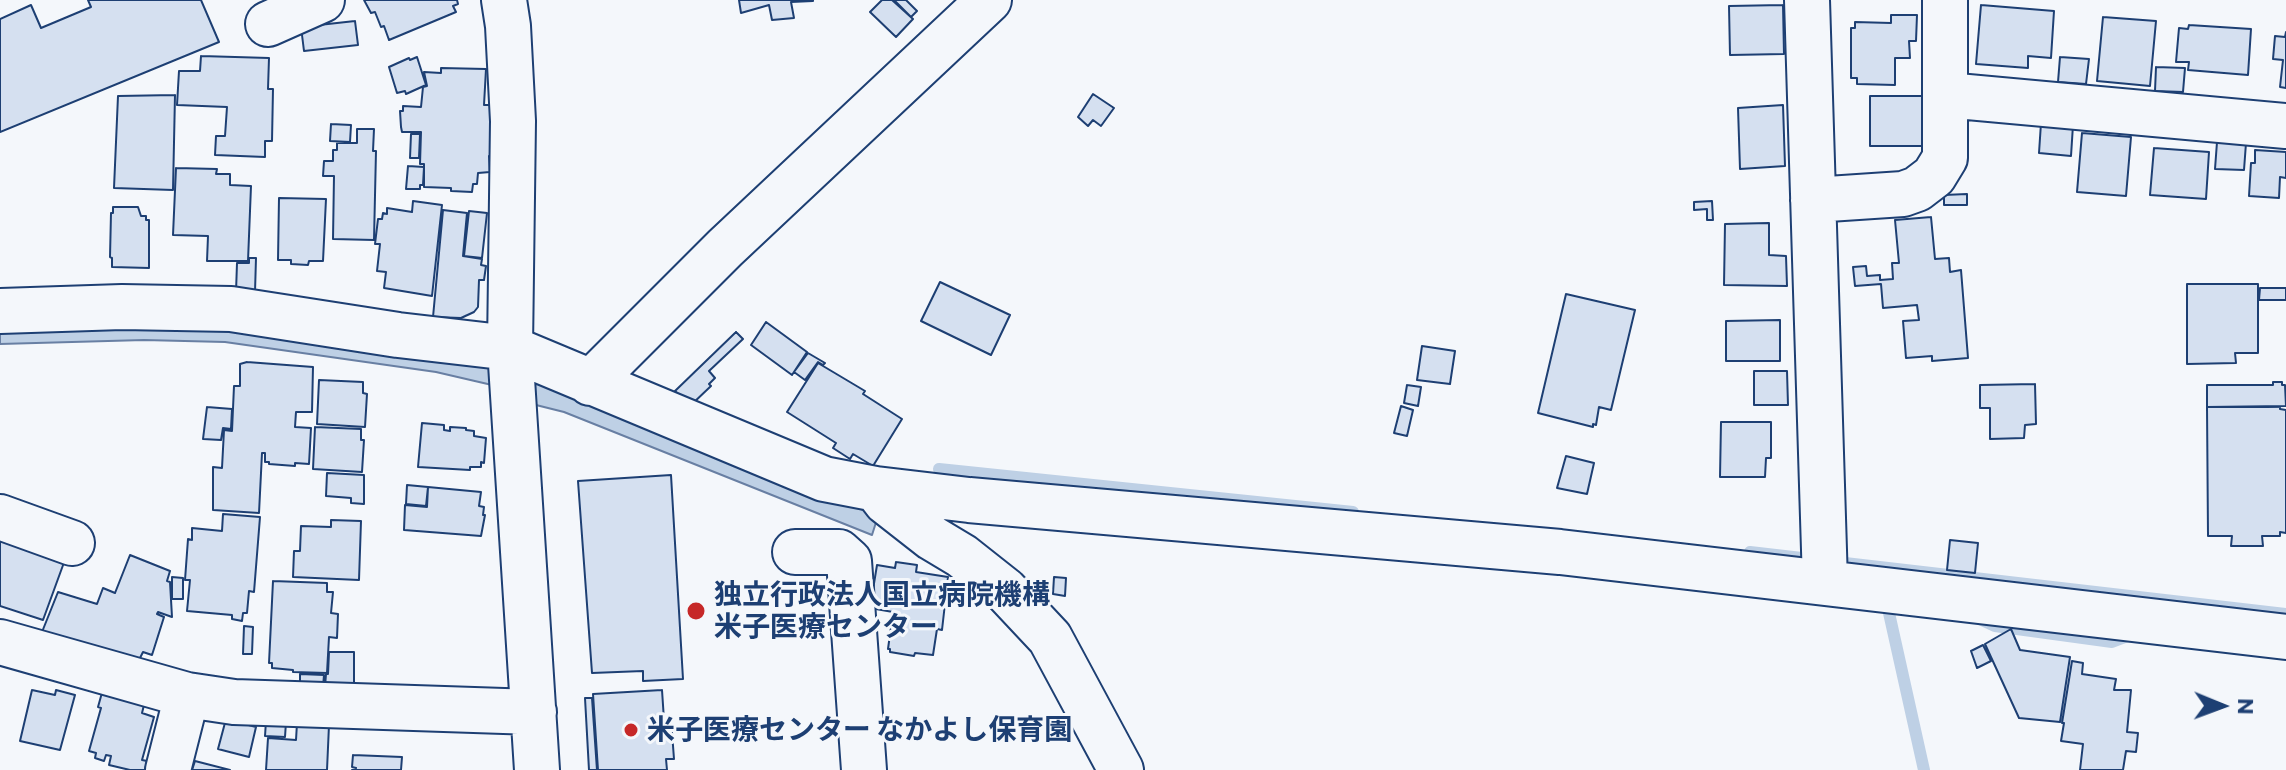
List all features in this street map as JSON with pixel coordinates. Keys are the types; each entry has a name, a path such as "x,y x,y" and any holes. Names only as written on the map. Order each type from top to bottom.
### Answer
{"street":[{"path":"268,24 322,0"},
{"path":"504,0 513,121 510,348 537,770"},
{"path":"590,383 725,248 989,0"},
{"path":"1807,0 1825,582"},
{"path":"1813,200 1903,194 1917,189 1934,176 1945,158 1945,0"},
{"path":"1946,95 2286,126"},
{"path":"0,311 122,307 231,309 398,335 510,348 824,479 876,489 969,500 1560,552 2286,637"},
{"path":"876,489 886,502 1005,590 1041,627 1073,677 1121,770"},
{"path":"0,517 72,543"},
{"path":"795,552 839,552 849,561 864,770"},
{"path":"0,642 187,695 234,702 534,712"},
{"path":"168,770 187,695"}],"water":[{"path":"232,325 454,359 545,381 878,516 872,535 564,412 532,404 492,385 436,372 225,342 144,340 0,344 0,327"}],"building":[{"path":"88,0 201,0 219,42 0,132 0,19 31,5 41,28 91,7"},
{"path":"364,0 457,0 458,4 453,6 456,12 389,40 384,26 381,27 375,12 371,13"},
{"path":"739,0 813,1 791,2 794,18 772,20 769,5 741,13"},
{"path":"882,0 892,0 913,19 896,37 870,12"},
{"path":"894,0 906,0 917,11 911,17"},
{"path":"1783,5 1784,54 1730,55 1729,6"},
{"path":"1981,5 2054,11 2051,58 2028,56 2028,68 1976,64"},
{"path":"1891,15 1917,15 1916,41 1909,41 1910,58 1895,58 1895,85 1857,84 1857,78 1851,78 1851,28 1855,28 1855,22 1891,23"},
{"path":"2103,17 2156,21 2150,86 2097,81"},
{"path":"355,21 358,45 304,51 301,27"},
{"path":"2189,25 2251,29 2248,75 2188,70 2189,62 2176,62 2179,28 2188,29"},
{"path":"2286,32 2286,88 2280,87 2283,60 2273,59 2275,36 2285,37"},
{"path":"201,56 269,58 268,89 273,89 272,141 265,141 265,157 215,155 216,136 225,136 227,107 177,105 179,71 200,71"},
{"path":"417,57 426,85 406,94 405,91 397,93 389,67"},
{"path":"2060,57 2089,59 2086,84 2058,82"},
{"path":"2156,67 2185,68 2183,92 2155,91"},
{"path":"441,68 486,69 484,105 491,105 492,156 489,156 490,172 478,173 472,192 424,187 424,164 420,164 421,132 402,132 400,111 403,111 403,106 421,107 423,87 427,86 424,72 441,73"},
{"path":"1093,94 1114,108 1101,126 1093,120 1088,126 1078,117"},
{"path":"175,95 173,190 114,188 118,96"},
{"path":"1870,96 1923,96 1922,146 1870,146"},
{"path":"1783,105 1785,166 1740,169 1738,108"},
{"path":"2041,123 2073,125 2071,156 2039,153"},
{"path":"331,124 351,125 350,142 330,141"},
{"path":"357,129 374,129 374,240 333,239 334,176 323,176 324,161 333,161 337,143 357,143"},
{"path":"2082,133 2131,137 2126,196 2077,192"},
{"path":"411,134 420,134 419,158 410,158"},
{"path":"2217,142 2246,143 2244,170 2215,169"},
{"path":"2154,148 2209,152 2206,199 2150,195"},
{"path":"2255,150 2286,152 2286,178 2280,177 2279,198 2249,196"},
{"path":"408,166 424,167 420,189 406,189"},
{"path":"176,168 217,169 216,174 230,174 230,185 251,186 248,261 207,261 208,236 173,235"},
{"path":"1967,194 1967,205 1944,205 1944,195"},
{"path":"279,198 326,199 323,261 309,261 308,265 278,260"},
{"path":"413,201 442,205 432,296 384,288 386,272 377,271 380,244 375,244 378,219 382,219 383,213 387,214 387,208 412,212"},
{"path":"1712,201 1713,220 1707,220 1707,209 1694,210 1694,202"},
{"path":"113,207 138,207 141,216 149,220 149,268 112,267"},
{"path":"443,210 467,213 463,256 482,259 481,265 486,266 484,280 479,280 478,307 461,318 433,317"},
{"path":"469,211 487,213 482,258 464,256"},
{"path":"1931,217 1935,259 1949,258 1950,272 1961,270 1968,358 1932,361 1932,356 1906,358 1903,321 1919,320 1917,305 1883,308 1881,284 1855,286 1853,267 1866,266 1867,276 1880,275 1880,280 1893,279 1892,263 1899,263 1895,220"},
{"path":"1769,223 1769,255 1786,256 1787,286 1724,285 1725,224"},
{"path":"249,258 256,258 255,292 236,292 237,263 249,263"},
{"path":"940,282 1010,315 991,355 921,321"},
{"path":"2187,284 2258,284 2258,353 2235,353 2236,363 2187,364"},
{"path":"2260,288 2286,288 2286,300 2259,300"},
{"path":"1566,294 1635,310 1611,410 1599,407 1593,427 1538,413"},
{"path":"1780,320 1780,361 1726,361 1726,321"},
{"path":"766,322 807,352 792,375 751,345"},
{"path":"736,332 743,339 709,371 715,378 709,384 711,386 690,406 675,391"},
{"path":"1422,346 1455,351 1450,384 1417,380"},
{"path":"808,353 825,363 818,362 805,380 794,372"},
{"path":"818,363 865,391 863,394 902,419 873,466 853,454 850,459 833,448 836,443 787,412"},
{"path":"240,364 313,367 312,412 296,412 295,427 311,428 309,464 269,464 265,462 265,453 262,453 259,513 213,510 213,467 222,468 224,430 232,431 234,386 240,386"},
{"path":"1754,371 1787,371 1788,405 1754,405"},
{"path":"319,380 363,382 363,393 367,394 365,427 317,424"},
{"path":"2273,382 2285,385 2286,406 2207,407 2207,385 2273,385"},
{"path":"2035,384 2036,424 2025,425 2024,438 1990,439 1990,408 1980,408 1980,385"},
{"path":"1407,385 1421,387 1418,406 1404,403"},
{"path":"1401,406 1413,410 1407,436 1394,433"},
{"path":"207,407 232,409 231,429 223,428 221,440 203,439"},
{"path":"2207,407 2280,407 2286,410 2286,533 2262,536 2263,546 2231,546 2232,536 2208,536"},
{"path":"1721,422 1771,422 1771,458 1766,458 1765,477 1720,477"},
{"path":"422,423 444,425 444,430 450,431 450,427 466,428 474,431 474,436 486,438 484,463 481,462 481,467 470,467 470,470 418,467"},
{"path":"315,427 361,429 361,440 364,440 362,472 313,469"},
{"path":"1566,456 1594,463 1587,494 1557,488"},
{"path":"327,473 364,475 364,504 351,503 351,498 326,496"},
{"path":"671,475 683,679 643,681 643,671 592,673 578,481"},
{"path":"407,485 428,487 426,506 406,504"},
{"path":"428,487 481,492 479,506 484,507 485,515 481,536 404,530 405,505 427,507"},
{"path":"223,514 260,517 254,592 249,591 247,613 243,613 242,621 232,619 232,615 187,611 190,580 185,580 188,539 192,540 192,528 222,531"},
{"path":"331,520 361,521 359,580 293,577 294,551 300,551 301,526 331,527"},
{"path":"0,531 66,557 43,620 0,606"},
{"path":"1950,540 1978,543 1975,573 1947,570"},
{"path":"130,555 170,571 167,581 170,582 172,617 158,612 164,617 152,655 143,652 139,660 42,632 58,592 97,604 103,588 115,593"},
{"path":"896,562 917,565 916,572 948,577 942,630 937,629 933,655 890,652 893,612 870,608 877,565 895,568"},
{"path":"172,577 183,578 183,599 172,599"},
{"path":"1054,577 1066,578 1065,596 1053,594"},
{"path":"273,581 327,583 327,592 333,592 331,613 338,614 337,638 329,637 327,673 293,672 272,668 272,663 269,663"},
{"path":"244,626 253,627 252,654 243,654"},
{"path":"2011,629 2020,650 2070,657 2060,722 2019,718 1985,644"},
{"path":"1983,645 1991,661 1977,668 1971,651"},
{"path":"329,652 354,652 354,689 325,687"},
{"path":"2072,661 2083,663 2082,674 2116,679 2114,690 2131,690 2127,732 2138,733 2136,752 2126,751 2123,770 2080,770 2083,744 2061,741"},
{"path":"300,674 324,675 323,687 300,686"},
{"path":"103,689 145,701 142,713 154,717 142,760 147,761 145,770 109,765 111,756 106,755 104,761 95,758 96,753 89,751"},
{"path":"32,690 55,695 56,690 75,695 60,750 20,741"},
{"path":"662,690 664,720 671,719 674,759 666,759 667,770 598,770 593,694"},
{"path":"585,698 592,698 597,770 589,770"},
{"path":"226,719 256,727 249,757 218,749"},
{"path":"266,721 286,722 285,737 265,736"},
{"path":"297,723 329,725 327,770 266,770 268,738 296,740"},
{"path":"353,755 402,757 401,770 355,770 352,767"},
{"path":"195,761 230,770 192,770"}],"waterway":[{"path":"939,469 1353,512"},
{"path":"1750,552 2286,614"},
{"path":"1889,613 1924,770"},
{"path":"1980,619 1995,626 2112,642 2133,634"}],"place":[{"name":"独立行政法人国立病院機構 米子医療センター","path":"696,611"},
{"name":"米子医療センター なかよし保育園","path":"631,730"}]}
